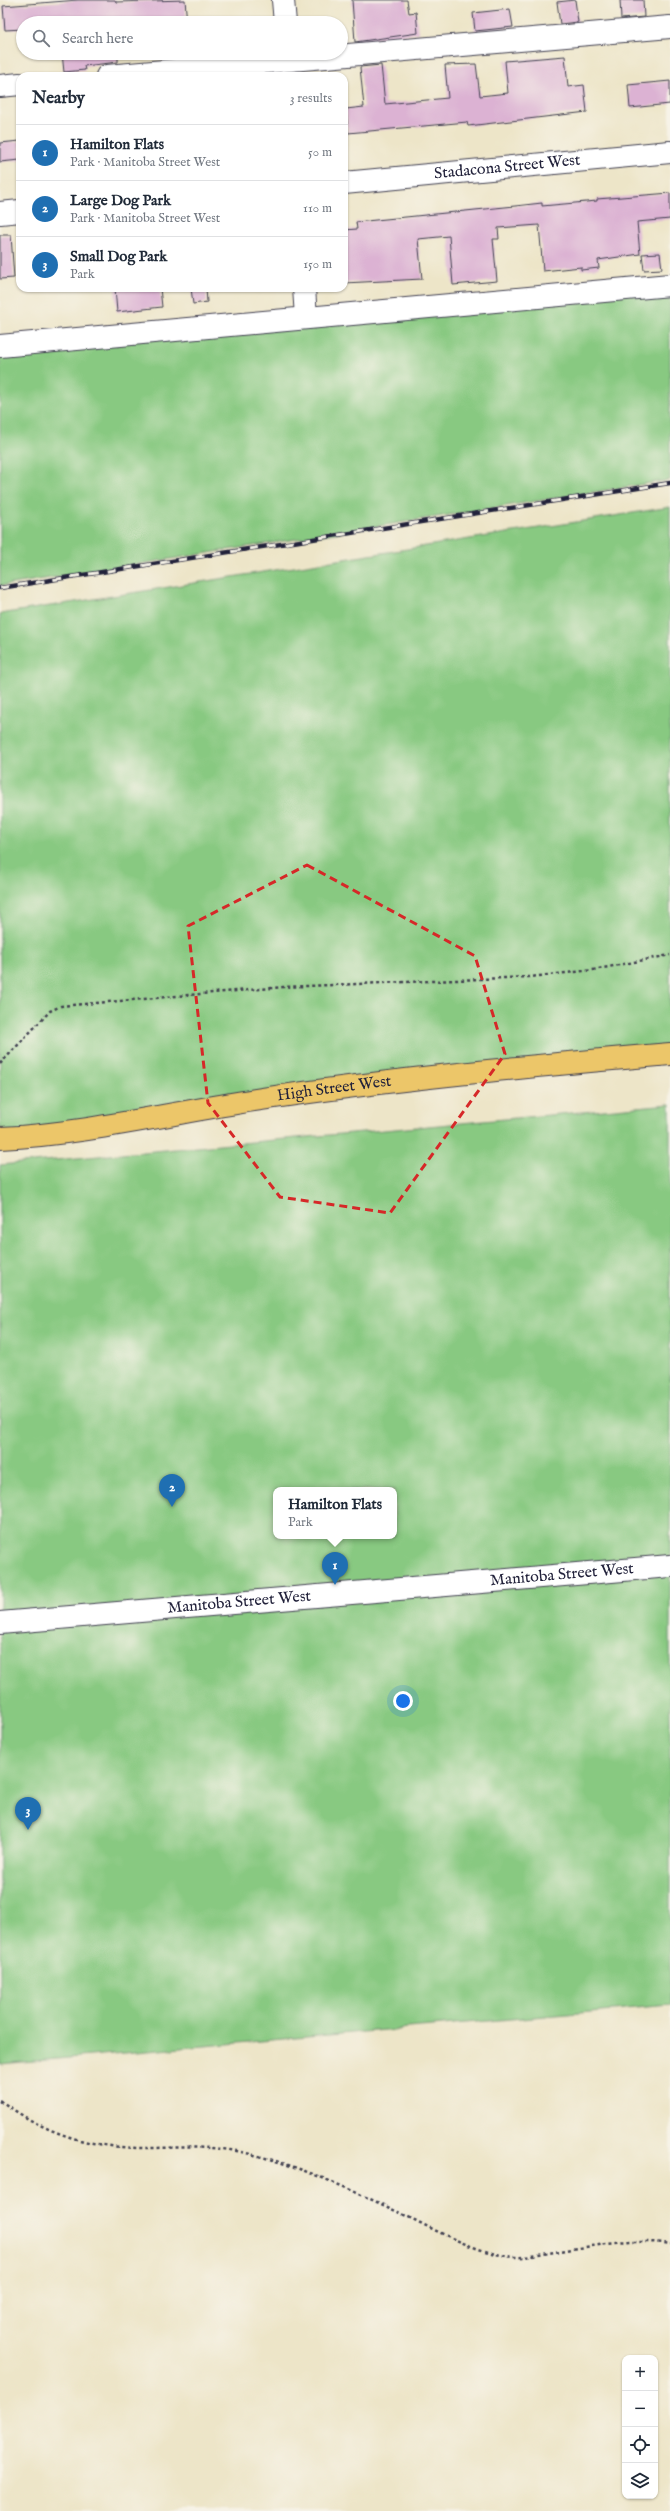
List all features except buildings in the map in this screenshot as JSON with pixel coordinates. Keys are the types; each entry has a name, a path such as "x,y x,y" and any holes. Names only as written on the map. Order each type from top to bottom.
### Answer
{"main road":[{"name":"High Street West","path":"0,1138 52,1136 256,1100 498,1069 670,1054"}],"street":[{"path":"283,0 284,16"},
{"path":"348,57 670,27"},
{"path":"162,72 319,60"},
{"path":"0,86 16,84"},
{"name":"Stadacona Street West","path":"348,183 670,152"},
{"path":"0,213 16,211"},
{"path":"0,346 670,284"},
{"path":"304,292 306,317"},
{"name":"Manitoba Street West","path":"0,1623 670,1566"}],"path":[{"path":"0,1064 50,1011 62,1006 283,987 530,977 593,970 670,955"},
{"path":"0,2100 18,2114 62,2136 94,2145 143,2148 200,2146 246,2153 301,2170 357,2192 482,2249 516,2258 618,2242 670,2244"}],"highlighted area":[{"path":"307,865 475,956 505,1054 390,1213 280,1197 208,1103 188,926"}],"green space":[{"path":"670,285 670,480 0,586 0,346"},
{"path":"670,507 670,1051 0,1136 0,614"},
{"path":"670,1104 670,2005 0,2064 0,1165"}],"railway":[{"path":"0,588 670,483"}],"place":[{"name":"Large Dog Park","path":"172,1507"},
{"name":"Hamilton Flats","path":"335,1585"},
{"name":"Small Dog Park","path":"28,1830"}]}
